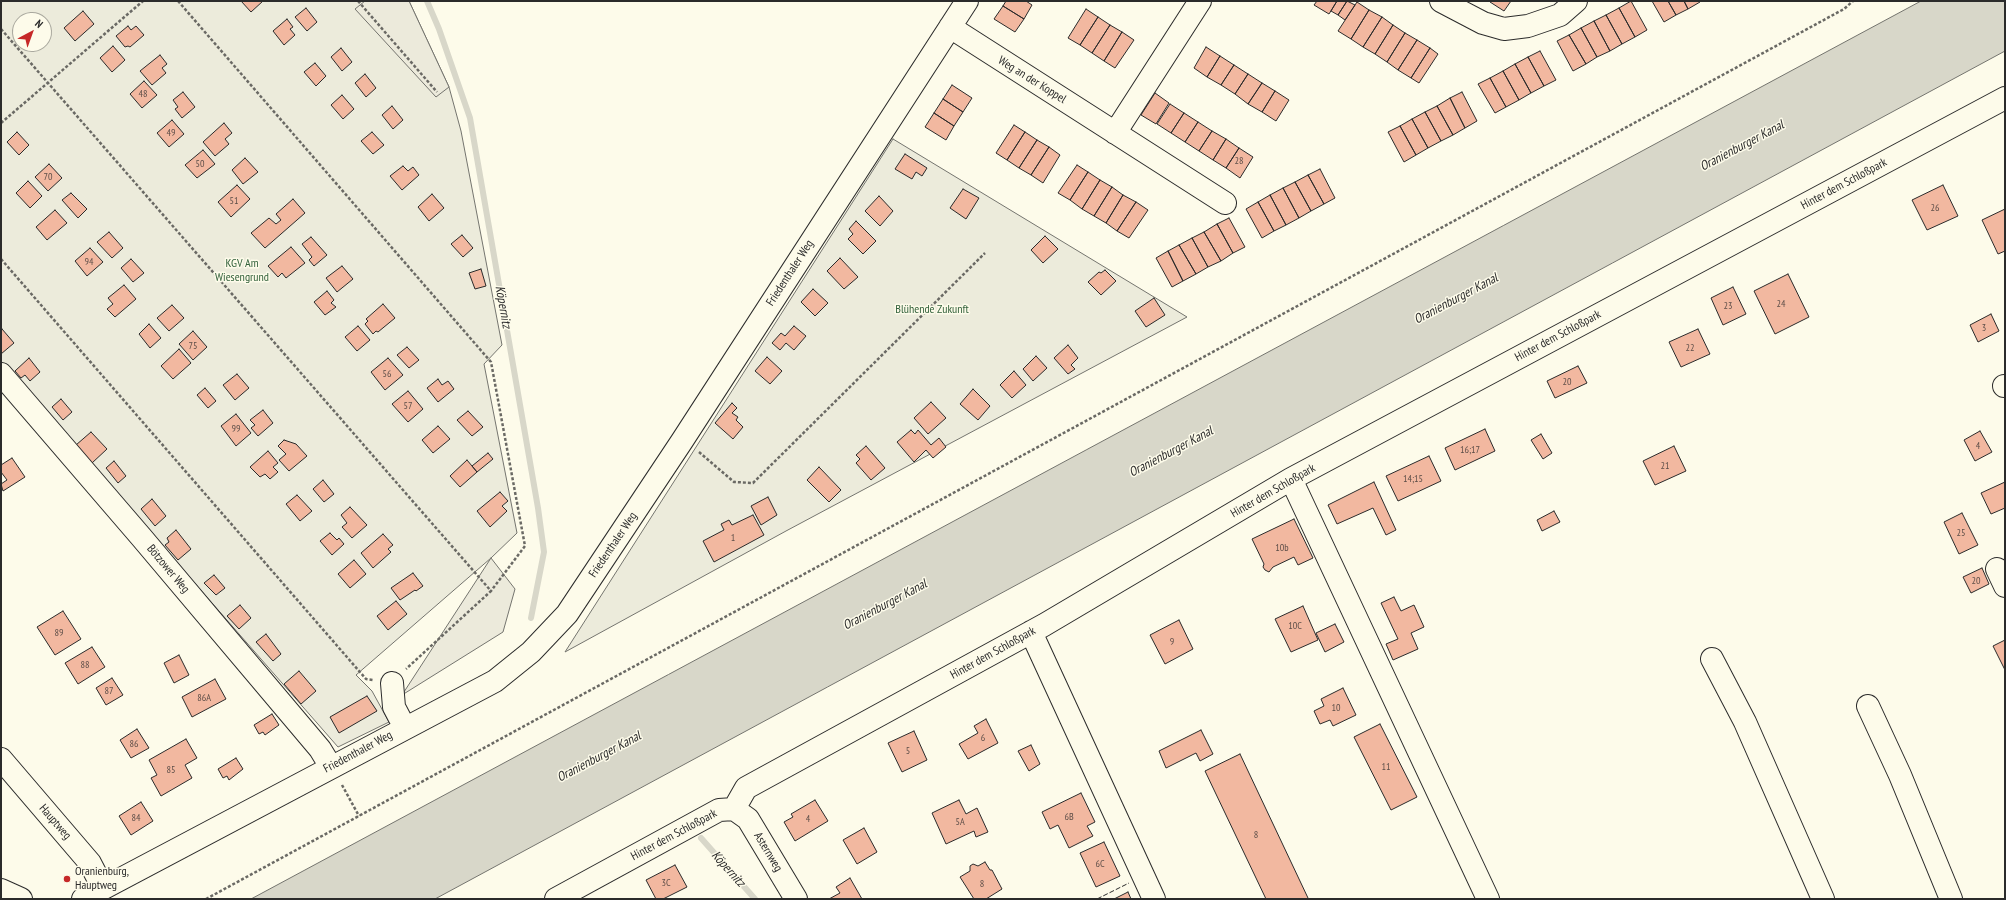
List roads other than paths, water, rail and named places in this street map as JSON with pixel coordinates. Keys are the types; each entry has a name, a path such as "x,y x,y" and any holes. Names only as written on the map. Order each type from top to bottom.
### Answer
{"street":[{"name":"Friedenthaler Weg","path":"82,899 495,681 531,652 567,614 682,441 967,1"},
{"path":"1115,132 1200,1"},
{"path":"1442,1 1483,23 1504,28 1528,26 1560,15 1576,1"},
{"name":"Weg an der Koppel","path":"950,28 1225,203"},
{"name":"Hinter dem Schloßpark","path":"556,899 719,810 734,809 746,788 1031,632 1291,479 2005,98"},
{"name":"Bötzower Weg","path":"1,374 320,749 332,767"},
{"path":"1291,479 1488,899"},
{"path":"1031,632 1154,899"},
{"path":"1712,659 1744,722 1823,899"},
{"path":"392,683 394,707 405,728"},
{"path":"1868,706 1900,775 1951,899"},
{"name":"Hauptweg","path":"1,759 90,863 103,888"},
{"name":"Asternweg","path":"734,809 748,819 796,899"},
{"path":"1,890 21,899"}],"water":[{"name":"Oranienburger Kanal","path":"1921,1 2005,1 2005,51 435,899 251,899"}],"waterway":[{"name":"Köpernitz","path":"427,1 439,29 470,118 538,508 544,552 531,618"},
{"name":"Köpernitz","path":"701,838 755,899"}],"place":[{"name":"Oranienburg, Hauptweg","path":"67,879"}],"park label":[{"name":"KGV Am Wiesengrund","path":"242,271"},
{"name":"Blühende Zukunft","path":"932,310"}]}
